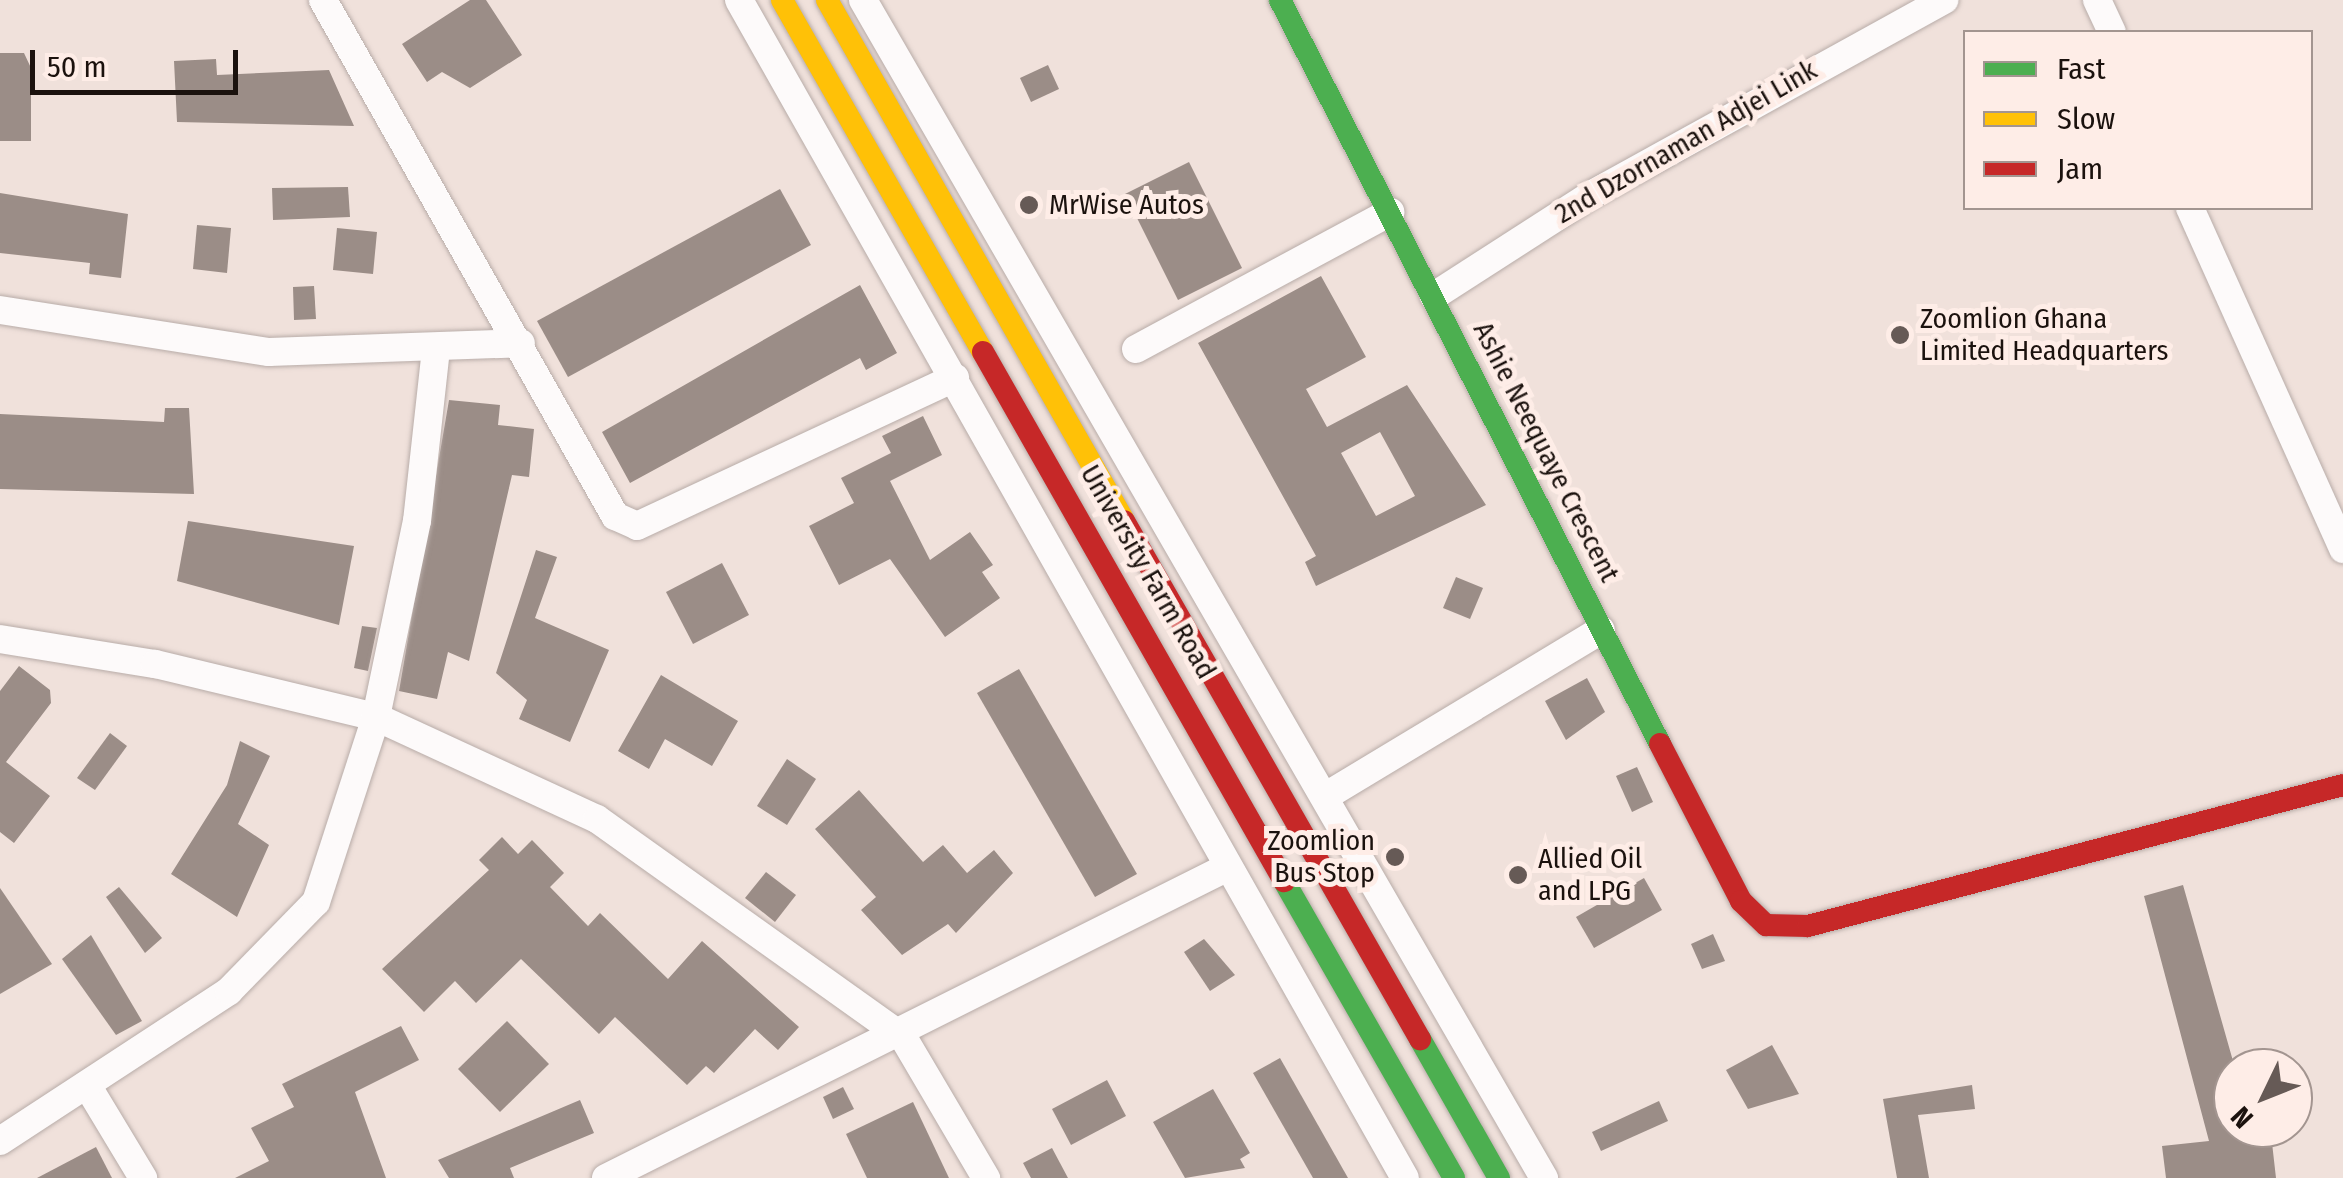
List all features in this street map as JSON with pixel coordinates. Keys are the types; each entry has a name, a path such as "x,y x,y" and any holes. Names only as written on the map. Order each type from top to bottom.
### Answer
{"street":[{"path":"323,0 521,343 600,501 637,526 956,378"},
{"path":"739,0 1405,1178"},
{"name":"University Farm Road","path":"782,0 1454,1178"},
{"name":"University Farm Road","path":"828,0 1499,1178"},
{"path":"863,0 1544,1178"},
{"name":"Ashie Neequaye Crescent","path":"1280,0 1741,900 1766,925 1808,926 2343,785"},
{"name":"2nd Dzornaman Adjei Link","path":"1434,296 1590,196 1944,0"},
{"path":"2097,0 2111,30"},
{"path":"2191,210 2343,550"},
{"path":"1136,349 1390,212"},
{"path":"0,310 269,352 436,350 521,343"},
{"path":"0,1140 90,1090 229,990 316,902 376,718 417,521 436,350"},
{"path":"1326,796 1601,630"},
{"path":"0,640 155,664 376,718 597,819 903,1037 986,1178"},
{"path":"606,1178 903,1037 1228,867"},
{"path":"90,1090 143,1178"}],"building":[{"path":"470,0 486,0 522,55 470,88 442,72 427,82 402,44"},
{"path":"0,53 24,53 31,68 31,141 0,141"},
{"path":"216,59 217,75 329,70 354,126 177,122 174,61"},
{"path":"1048,65 1059,89 1031,102 1020,78"},
{"path":"1189,162 1242,268 1178,300 1125,194"},
{"path":"348,187 350,217 273,220 272,188"},
{"path":"780,189 811,245 568,377 537,321"},
{"path":"0,193 128,214 121,278 89,274 90,263 0,253"},
{"path":"197,225 231,228 227,273 193,269"},
{"path":"337,228 377,232 373,274 333,270"},
{"path":"1321,276 1366,357 1306,389 1327,427 1407,385 1486,505 1316,586 1305,562 1316,556 1198,343","holes":["1380,432 1415,496 1376,516 1341,453"]},
{"path":"860,285 897,353 866,370 860,358 630,483 602,432"},
{"path":"314,286 316,319 294,320 293,287"},
{"path":"449,400 500,405 498,425 534,429 529,477 512,475 469,661 448,652 437,699 399,691"},
{"path":"165,408 189,408 194,494 0,489 0,414 164,422"},
{"path":"923,416 942,455 890,481 930,560 970,532 993,565 982,572 1000,598 945,637 890,559 839,585 809,526 854,503 841,478 891,453 882,436"},
{"path":"188,521 354,546 339,625 177,581"},
{"path":"536,550 557,557 535,618 609,650 570,742 519,719 527,700 496,673"},
{"path":"722,563 749,615 693,644 666,592"},
{"path":"1456,577 1483,588 1470,619 1443,608"},
{"path":"362,626 377,628 368,671 354,668"},
{"path":"19,666 50,690 51,703 6,762 50,796 14,843 0,832 0,691"},
{"path":"1019,669 1137,874 1095,897 977,693"},
{"path":"661,675 738,721 712,766 665,739 649,769 618,751"},
{"path":"1587,678 1605,712 1566,740 1545,701"},
{"path":"110,733 127,746 95,790 77,778"},
{"path":"240,741 270,756 238,824 269,845 237,917 171,874 227,785"},
{"path":"787,759 816,779 787,825 757,806"},
{"path":"1637,767 1653,802 1632,812 1616,776"},
{"path":"859,790 923,862 943,845 967,873 994,850 1013,873 956,933 948,924 902,955 861,910 876,897 815,829"},
{"path":"502,837 518,854 532,840 564,873 550,887 588,926 600,913 668,979 702,941 799,1027 778,1050 755,1029 714,1073 706,1066 687,1085 615,1017 599,1034 521,959 476,1003 455,981 424,1012 382,969 489,870 479,860"},
{"path":"766,872 796,895 775,922 745,898"},
{"path":"1644,878 1662,910 1594,948 1576,917"},
{"path":"2183,885 2229,1048 2213,1048 2213,1148 2273,1148 2276,1178 2166,1178 2162,1146 2209,1141 2144,896"},
{"path":"119,887 162,938 145,953 106,897"},
{"path":"0,888 52,964 0,994"},
{"path":"1713,934 1725,961 1702,969 1691,944"},
{"path":"91,935 142,1021 116,1035 62,959"},
{"path":"1204,939 1235,975 1210,991 1184,952"},
{"path":"507,1021 549,1064 500,1112 458,1069"},
{"path":"401,1026 419,1060 355,1092 386,1178 235,1178 269,1161 251,1128 294,1107 282,1084"},
{"path":"1772,1045 1799,1094 1748,1109 1726,1070"},
{"path":"1280,1058 1348,1178 1313,1178 1253,1073"},
{"path":"1107,1080 1126,1116 1071,1145 1052,1109"},
{"path":"1972,1085 1975,1109 1918,1115 1929,1178 1897,1178 1883,1099"},
{"path":"843,1087 854,1109 833,1119 823,1097"},
{"path":"1213,1089 1250,1153 1240,1159 1245,1168 1185,1178 1153,1122"},
{"path":"580,1100 594,1133 510,1168 514,1178 449,1178 438,1160"},
{"path":"1659,1101 1668,1121 1601,1151 1592,1132"},
{"path":"913,1102 949,1178 867,1178 846,1134"},
{"path":"96,1147 112,1178 37,1178"},
{"path":"1052,1148 1068,1178 1031,1178 1023,1163"}],"traffic: fast":[{"path":"1280,0 1660,744"},
{"path":"1284,881 1454,1178"},
{"path":"1420,1039 1499,1178"}],"traffic: slow":[{"path":"782,0 983,352"},
{"path":"827,0 1124,521"}],"traffic: jam":[{"path":"983,352 1284,881"},
{"path":"1124,521 1420,1039"},
{"path":"1660,744 1741,901 1766,925 1808,926 2343,785"}],"place":[{"name":"MrWise Autos","path":"1029,205"},
{"name":"Zoomlion Ghana Limited Headquarters","path":"1900,335"},
{"name":"Zoomlion Bus Stop","path":"1395,857"},
{"name":"Allied Oil and LPG","path":"1518,875"}]}
